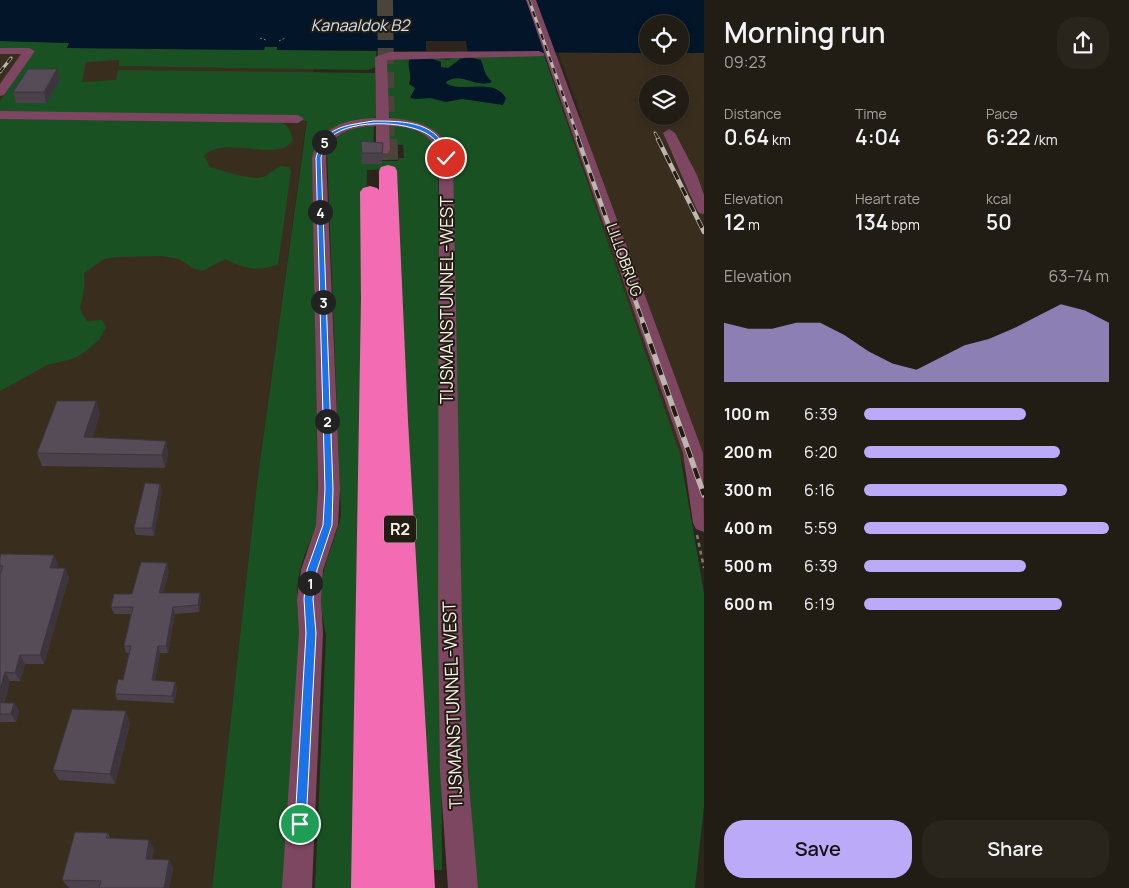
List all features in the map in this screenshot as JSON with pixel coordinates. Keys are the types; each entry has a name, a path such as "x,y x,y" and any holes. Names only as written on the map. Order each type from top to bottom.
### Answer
{"highway":[{"name":"R2","path":"372,888 372,298 380,164"},
{"name":"R2","path":"380,164 395,421 414,888"}],"street":[{"name":"LILLOBRUG","path":"531,0 692,452 704,523"},
{"path":"0,51 29,51 0,92"},
{"path":"380,164 382,122 381,58 390,54 539,54"},
{"path":"0,115 298,119"},
{"name":"TIJSMANSTUNNEL-WEST","path":"297,888 311,633 309,599 312,570 327,525 329,489 319,158 322,145 330,135 344,127 382,122 403,123 430,133 443,146 446,158 450,623 454,772 463,888"},
{"path":"669,133 697,175 693,187 704,210"}],"path":[{"path":"260,38 266,40"},
{"path":"279,41 285,38"}],"shaded area":[{"path":"0,41 278,47 277,50 316,51 257,483 212,888 0,888"},
{"path":"558,52 639,53 639,65 689,65 689,53 704,53 704,529 566,118 582,118"}],"green space":[{"path":"0,41 69,43 67,48 264,50 264,47 278,47 277,50 376,51 376,67 368,70 119,66 119,60 86,62 82,82 116,80 118,70 375,73 376,117 327,133 316,150 313,165 318,519 302,564 297,586 301,632 284,888 212,888 257,483 307,121 272,119 284,124 290,131 293,140 286,147 276,150 225,148 213,150 204,156 210,167 241,176 264,177 280,166 289,167 291,171 278,264 257,269 239,265 225,259 202,271 193,268 179,259 162,256 104,259 84,273 84,288 80,306 87,321 102,320 106,327 99,340 75,358 47,365 0,391 0,101 35,50 0,50"},
{"path":"467,55 544,55 680,454 704,593 704,806 695,888 476,888 466,734 444,140 389,117 385,63 388,59 426,57 447,60"},
{"path":"374,125 373,153 362,153 362,164 381,164 382,161 398,161 399,158 404,158 403,145 387,145 389,127 394,126 405,127 423,133 432,140 438,151 442,870 431,870 393,169 367,170 353,888 315,888 326,635 321,595 324,570 341,515 327,152 336,138 346,131"}],"water":[{"name":"Kanaaldok B2","path":"0,0 704,0 704,53 689,53 689,15 639,15 639,53 468,52 466,41 426,41 426,51 277,50 277,47 265,47 264,50 67,48 69,43 0,41"},
{"path":"469,57 481,60 486,75 492,82 486,84 458,78 446,82 447,84 462,87 494,88 506,98 503,105 462,99 446,102 430,98 410,98 415,88 409,84 409,60 411,58 430,58 441,62 441,67 448,68 460,59"}],"building":[{"path":"28,69 57,69 44,92 13,92"},
{"path":"361,141 383,143 382,153 362,153"},
{"path":"57,401 96,401 84,437 166,441 162,455 37,453"},
{"path":"145,483 160,484 152,528 134,528"},
{"path":"1,554 54,555 50,568 65,568 40,655 20,655 15,673 5,672 0,690 0,575 3,566 0,566"},
{"path":"141,562 167,563 159,593 200,593 198,605 173,607 166,646 158,646 152,680 175,682 172,696 115,694 118,679 123,680 131,646 124,646 133,607 111,607 114,594 132,594"},
{"path":"0,703 14,703 11,714 0,714"},
{"path":"72,709 126,711 110,774 53,770"},
{"path":"75,832 108,833 106,838 149,840 146,859 169,860 164,888 99,888 101,881 62,880"}],"tunnel":[{"path":"385,0 387,140"},
{"path":"387,139 388,171"}],"railway":[{"path":"529,0 579,140"},
{"path":"0,72 11,58"},
{"path":"655,133 659,140"},
{"path":"578,139 644,325"},
{"path":"658,139 704,232"},
{"path":"643,323 704,495"}],"route":[{"path":"300,824 311,633 309,599 312,570 327,525 329,489 319,158 322,145 330,135 344,127 373,122 403,123 420,128 436,137 443,146 446,158"}]}
